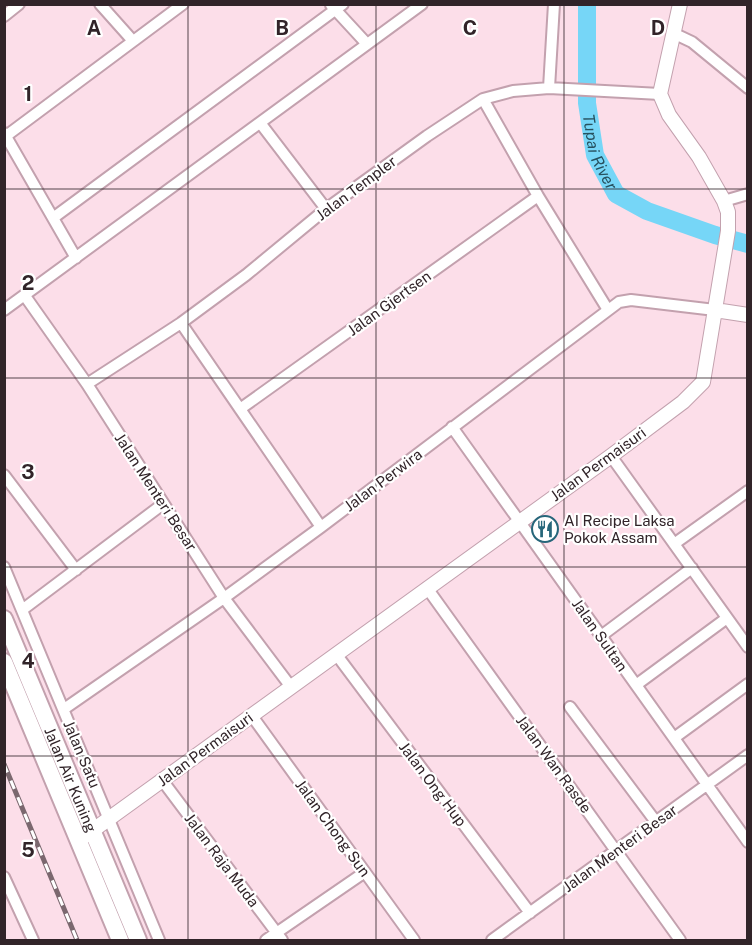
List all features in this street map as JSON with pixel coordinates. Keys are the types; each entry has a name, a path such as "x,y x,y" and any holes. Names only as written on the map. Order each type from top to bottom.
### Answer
{"main road":[{"name":"Jalan Air Kuning","path":"4,619 85,836 120,940"},
{"name":"Jalan Air Kuning","path":"4,662 85,836 138,940"}],"street":[{"path":"4,16 20,4"},
{"path":"100,4 133,41"},
{"path":"76,258 5,134 183,4"},
{"path":"4,310 422,4"},
{"path":"549,88 554,4"},
{"path":"660,94 680,4"},
{"path":"53,218 337,6 367,45"},
{"path":"673,33 692,42 747,88"},
{"name":"Jalan Templer","path":"87,384 181,323 246,275 326,209 427,136 483,99 513,91 549,88 660,94"},
{"name":"Jalan Permaisuri","path":"85,836 611,456 683,402 703,382 728,231 728,212 699,157 669,115 660,94"},
{"path":"483,99 538,196 608,310"},
{"path":"261,124 326,209"},
{"path":"724,201 747,194"},
{"name":"Jalan Gjertsen","path":"240,409 538,196"},
{"name":"Jalan Menteri Besar","path":"25,296 87,384 224,598 291,687"},
{"name":"Jalan Perwira","path":"64,709 224,598 321,527 619,302 631,300 715,310"},
{"path":"715,310 747,315"},
{"path":"181,323 321,527"},
{"name":"Jalan Sultan","path":"452,428 747,842"},
{"path":"611,456 747,647"},
{"path":"4,475 76,570"},
{"path":"674,544 747,490"},
{"path":"22,610 163,504"},
{"name":"Jalan Satu","path":"4,567 159,940"},
{"path":"601,636 692,568"},
{"name":"Jalan Wan Rasde","path":"427,588 680,940"},
{"path":"636,685 727,618"},
{"name":"Jalan Ong Hup","path":"336,654 530,914"},
{"path":"674,738 747,684"},
{"path":"570,707 656,822"},
{"name":"Jalan Chong Sun","path":"252,716 414,940"},
{"name":"Jalan Menteri Besar","path":"492,940 747,755"},
{"name":"Jalan Raja Muda","path":"162,780 279,937"},
{"path":"266,940 279,937 365,872"},
{"path":"4,877 33,940"}],"waterway":[{"name":"Tupai River","path":"587,4 587,103 595,155 616,194 647,211 748,244"}],"railway":[{"path":"4,764 77,940"}],"place":[{"name":"AI Recipe Laksa Pokok Assam","path":"545,529"}]}
